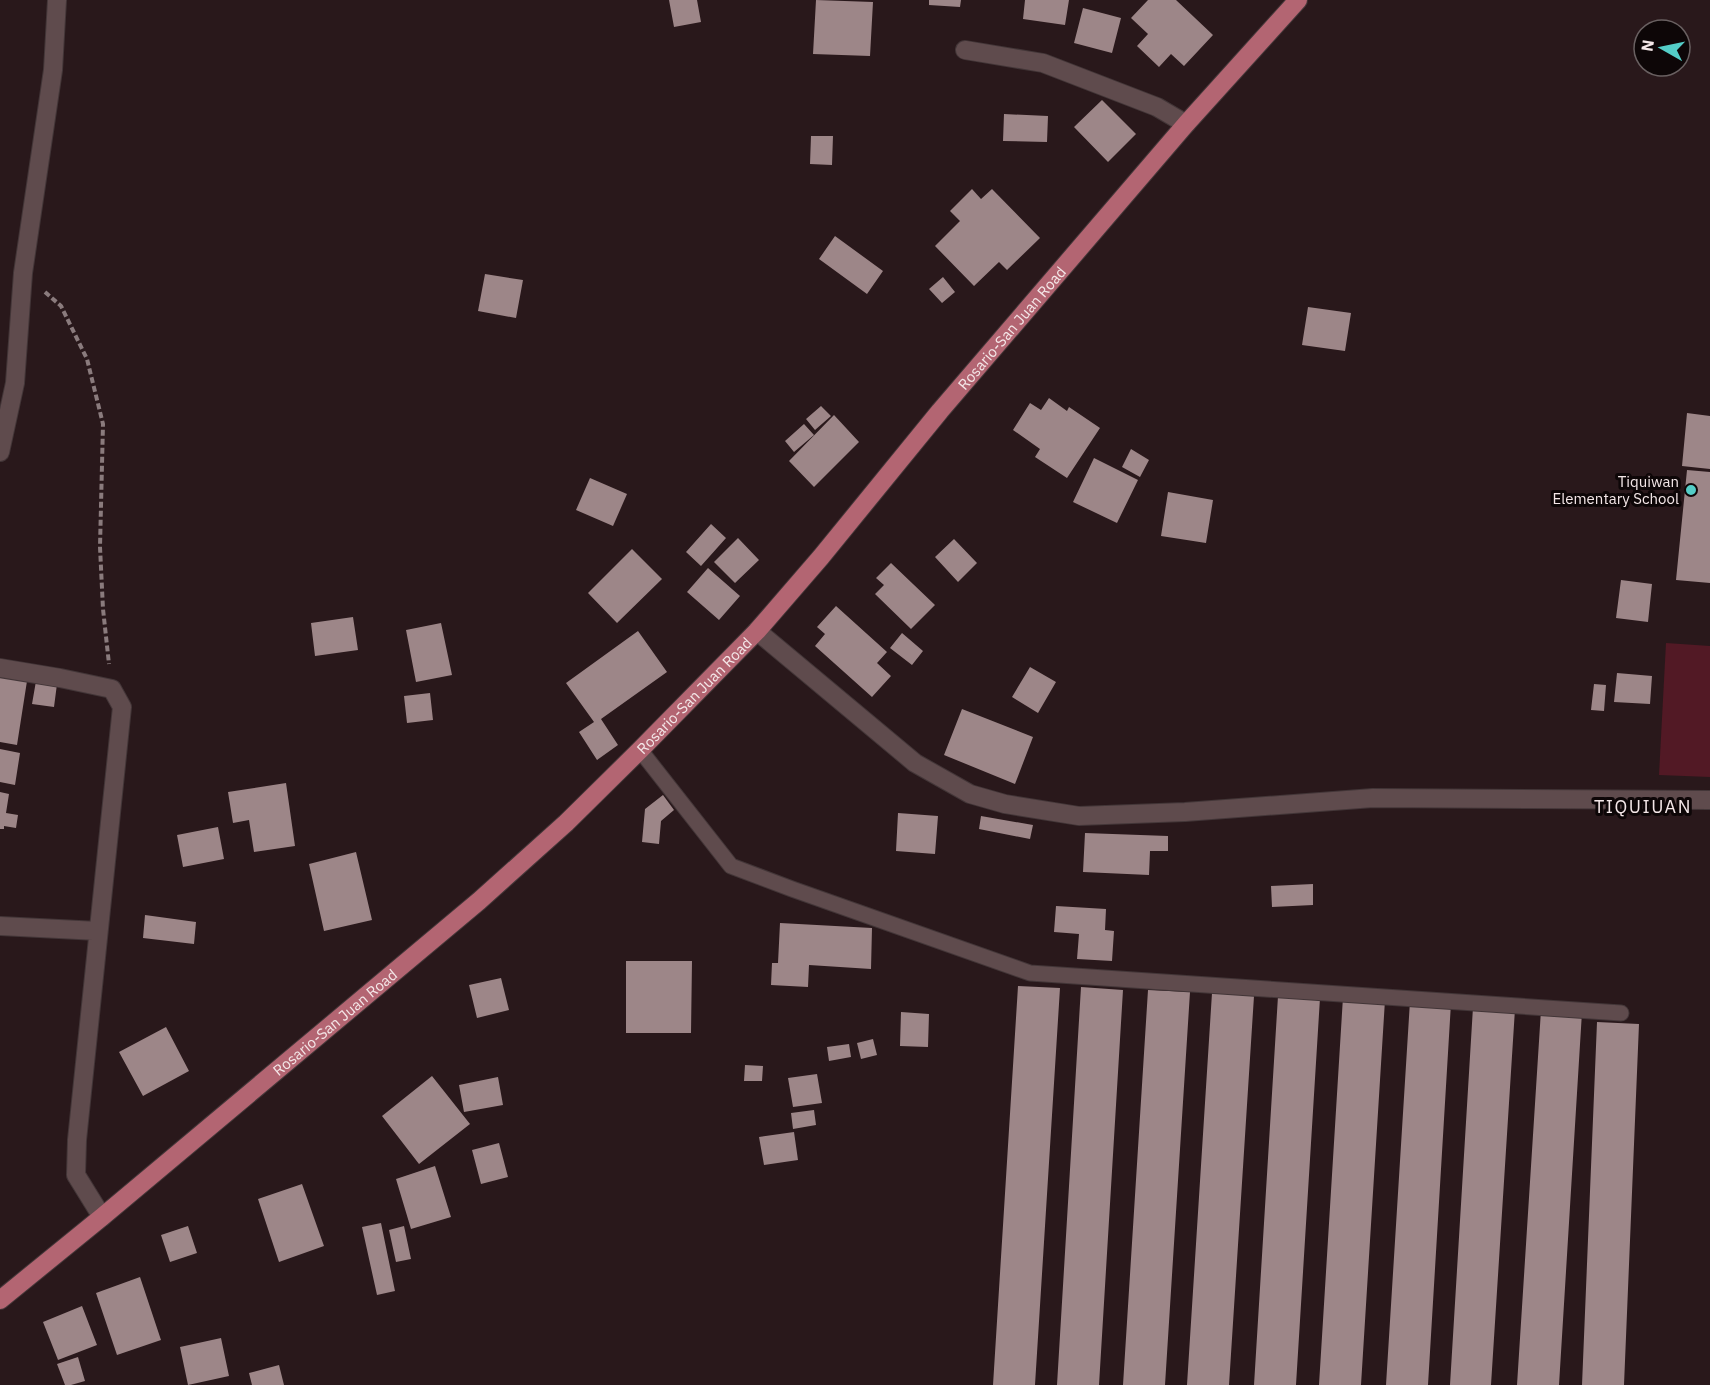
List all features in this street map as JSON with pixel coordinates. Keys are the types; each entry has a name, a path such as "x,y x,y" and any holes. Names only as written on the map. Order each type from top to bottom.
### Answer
{"main road":[{"name":"Rosario-San Juan Road","path":"0,1300 479,901 566,823 639,750 757,631 821,557 940,411 1185,124 1298,0"}],"street":[{"path":"0,452 15,382 23,273 53,70 57,0"},
{"path":"965,50 1043,63 1157,107 1185,124"},
{"path":"757,631 915,763 970,794 1005,804 1079,816 1185,812 1373,798 1710,800"},
{"path":"0,668 112,689 122,707 77,1140 76,1175 102,1217"},
{"path":"0,926 98,931"}],"lane":[{"path":"639,750 731,866 1030,973 1621,1013"}],"path":[{"path":"23,273 61,306 87,359 103,424 100,547 103,609 112,689"}],"shaded area":[{"path":"1666,643 1710,646 1710,777 1659,775"}],"building":[{"path":"669,0 697,0 701,22 674,27"},
{"path":"816,0 873,2 870,56 813,54"},
{"path":"929,0 961,0 960,7 929,5"},
{"path":"1025,0 1069,0 1065,25 1023,19"},
{"path":"1148,0 1176,0 1213,35 1184,66 1171,54 1159,67 1137,46 1148,34 1131,18"},
{"path":"1083,8 1121,18 1112,53 1074,43"},
{"path":"1102,100 1136,134 1108,162 1074,127"},
{"path":"1004,114 1048,116 1047,142 1003,141"},
{"path":"811,136 833,136 832,165 810,164"},
{"path":"972,189 981,199 992,189 1040,238 1007,270 999,262 974,286 935,246 960,221 950,211"},
{"path":"835,236 883,271 867,294 819,259"},
{"path":"485,274 523,280 516,318 478,311"},
{"path":"943,277 955,292 942,303 929,289"},
{"path":"1308,307 1351,313 1345,351 1302,345"},
{"path":"1049,398 1067,411 1069,407 1100,428 1067,478 1035,457 1040,449 1013,430 1030,403 1041,410"},
{"path":"821,406 831,416 815,430 806,419"},
{"path":"1687,413 1710,416 1710,469 1682,466"},
{"path":"834,415 859,442 814,487 789,461"},
{"path":"804,424 814,435 794,452 785,441"},
{"path":"1131,449 1149,460 1140,477 1122,467"},
{"path":"1094,458 1138,480 1117,523 1073,502"},
{"path":"1687,470 1710,472 1710,583 1676,580"},
{"path":"590,478 627,494 613,526 576,510"},
{"path":"1168,492 1213,500 1206,543 1161,536"},
{"path":"711,524 726,538 701,566 686,552"},
{"path":"738,538 759,560 735,583 714,562"},
{"path":"954,539 977,563 958,582 935,557"},
{"path":"632,549 662,579 617,623 588,593"},
{"path":"891,563 935,605 911,629 875,594 884,585 876,578"},
{"path":"708,568 740,596 719,620 687,592"},
{"path":"1621,580 1652,584 1648,622 1616,618"},
{"path":"836,606 887,652 877,663 891,676 872,697 815,646 825,634 817,627"},
{"path":"353,617 358,650 315,656 311,623"},
{"path":"441,623 452,675 416,682 406,630"},
{"path":"638,631 667,672 601,719 618,745 597,760 579,732 594,722 566,683"},
{"path":"902,633 923,651 912,665 890,648"},
{"path":"1030,667 1056,682 1038,713 1012,697"},
{"path":"1617,673 1652,676 1650,704 1614,702"},
{"path":"0,677 27,681 17,745 0,742"},
{"path":"36,681 57,684 54,707 32,704"},
{"path":"1594,684 1606,685 1604,711 1591,710"},
{"path":"430,693 433,720 407,723 404,696"},
{"path":"962,709 1033,737 1015,784 944,755"},
{"path":"0,749 20,753 15,785 0,782"},
{"path":"286,783 295,846 254,852 249,820 233,823 228,792"},
{"path":"0,792 9,794 6,813 18,815 16,828 4,826 4,829 0,829"},
{"path":"663,795 674,810 661,821 659,844 642,842 645,809"},
{"path":"898,813 938,816 935,854 896,851"},
{"path":"981,816 1033,825 1030,839 979,829"},
{"path":"218,827 224,859 183,867 177,835"},
{"path":"1085,833 1168,836 1168,851 1150,851 1149,875 1083,872"},
{"path":"356,852 372,920 324,931 309,864"},
{"path":"1313,884 1313,905 1272,907 1271,886"},
{"path":"1056,906 1106,909 1105,930 1114,931 1112,961 1077,959 1079,934 1054,932"},
{"path":"145,915 196,922 194,944 143,938"},
{"path":"780,923 872,928 871,969 809,965 808,987 771,985 772,963 778,963"},
{"path":"626,961 692,961 691,1033 626,1033"},
{"path":"501,978 509,1010 477,1018 469,985"},
{"path":"1018,986 1060,988 1035,1385 993,1385"},
{"path":"1081,987 1123,990 1099,1385 1057,1385"},
{"path":"1148,990 1190,992 1165,1385 1123,1385"},
{"path":"1212,993 1254,996 1229,1385 1187,1385"},
{"path":"1278,996 1320,998 1296,1385 1254,1385"},
{"path":"1343,997 1385,1000 1361,1385 1319,1385"},
{"path":"1410,1001 1451,1003 1428,1385 1386,1385"},
{"path":"1473,1007 1515,1009 1491,1385 1450,1385"},
{"path":"1541,1010 1582,1012 1559,1385 1517,1385"},
{"path":"901,1012 929,1014 928,1047 900,1046"},
{"path":"1597,1022 1639,1024 1624,1385 1582,1385"},
{"path":"166,1027 189,1071 143,1096 119,1052"},
{"path":"873,1039 877,1055 861,1059 857,1043"},
{"path":"849,1044 851,1057 829,1061 827,1047"},
{"path":"745,1065 763,1066 762,1081 744,1081"},
{"path":"817,1074 822,1103 793,1107 788,1078"},
{"path":"432,1076 470,1124 419,1164 382,1116"},
{"path":"498,1077 503,1105 464,1112 459,1085"},
{"path":"814,1110 816,1125 793,1129 791,1113"},
{"path":"794,1132 798,1160 764,1165 759,1137"},
{"path":"499,1143 508,1177 481,1184 472,1150"},
{"path":"435,1166 451,1217 411,1229 396,1179"},
{"path":"302,1184 324,1246 279,1262 258,1199"},
{"path":"381,1223 395,1291 377,1295 362,1227"},
{"path":"188,1226 197,1253 170,1262 161,1235"},
{"path":"404,1226 411,1259 396,1262 389,1230"},
{"path":"140,1277 161,1340 117,1355 96,1293"},
{"path":"82,1306 97,1345 58,1360 43,1322"},
{"path":"221,1338 229,1376 188,1385 180,1347"},
{"path":"78,1357 85,1381 65,1385 57,1364"},
{"path":"279,1365 284,1385 252,1385 249,1373"}],"place":[{"name":"Tiquiwan Elementary School","path":"1691,490"}],"district":[{"name":"TIQUIUAN","path":"1643,806"}]}
